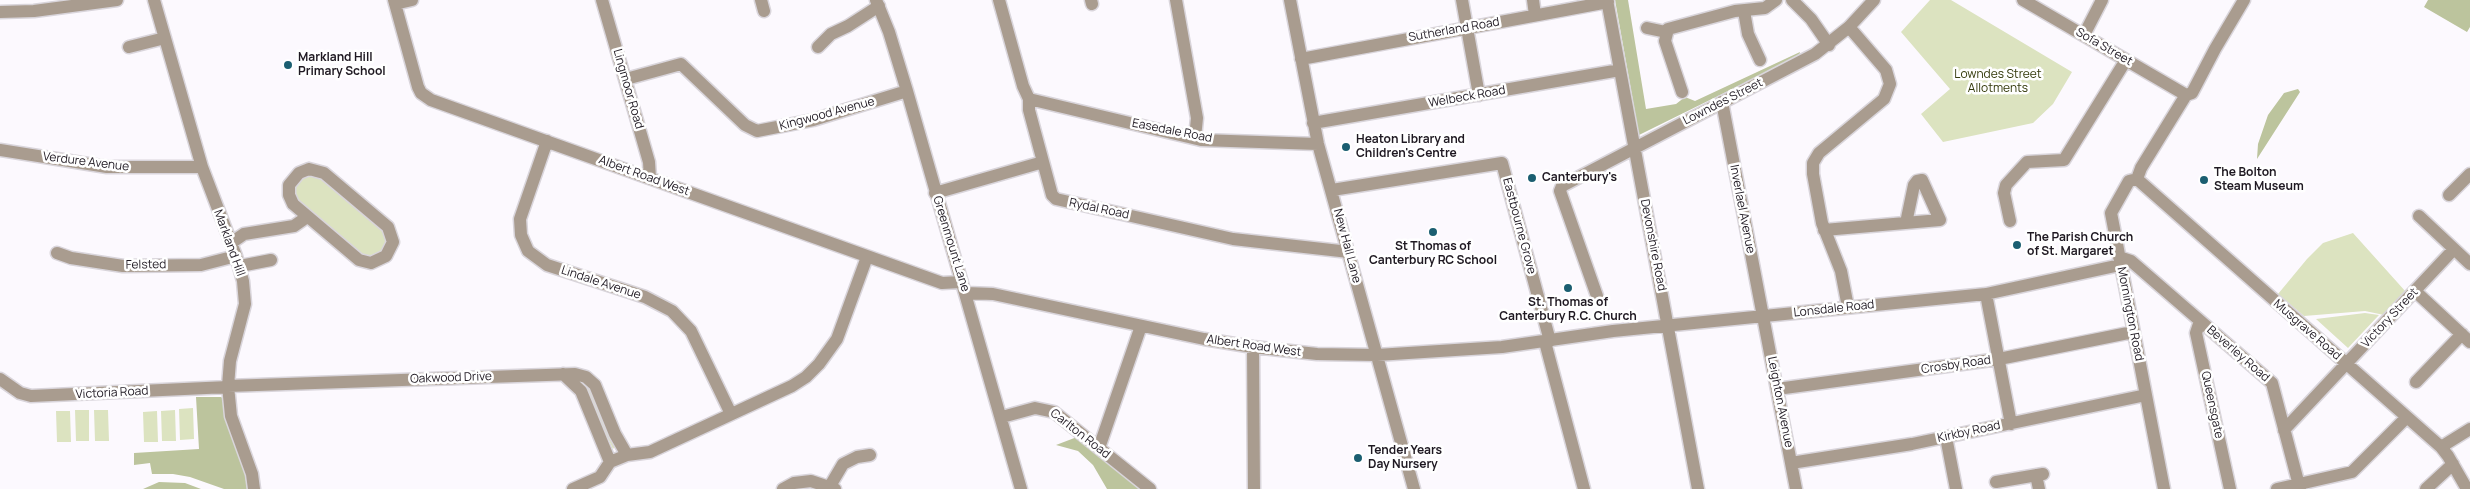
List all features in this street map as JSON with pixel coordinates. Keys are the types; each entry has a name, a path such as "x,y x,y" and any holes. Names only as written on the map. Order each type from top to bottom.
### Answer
{"street":[{"path":"0,12 34,11 117,0"},
{"name":"Markland Hill","path":"154,0 202,167 238,261 245,304 230,361 228,387 231,416 252,474 254,489"},
{"path":"394,2 412,0"},
{"name":"Lingmoor Road","path":"602,0 649,162 650,178"},
{"name":"Rydal Road","path":"999,0 1023,86 1029,99 1029,110 1052,195 1060,201 1234,239 1349,252"},
{"path":"1176,0 1197,118 1195,138"},
{"name":"New Hall Lane","path":"1290,0 1318,144 1414,489"},
{"path":"1462,0 1479,95"},
{"path":"1533,0 1535,15"},
{"path":"1683,95 1665,41 1666,32 1670,28 1744,11 1766,8 1776,0"},
{"path":"1792,0 1811,19 1829,44"},
{"name":"Lowndes Street","path":"1597,296 1561,188 1815,54 1850,27 1874,0"},
{"name":"Sofa Street","path":"2023,0 2186,95"},
{"path":"2084,35 2102,0"},
{"name":"Mornington Road","path":"2164,489 2111,213 2129,181 2137,179 2141,168 2186,95 2192,93 2214,49 2244,0"},
{"name":"Sutherland Road","path":"1301,58 1608,1"},
{"name":"Devonshire Road","path":"1608,1 1698,489"},
{"name":"Albert Road West","path":"394,2 416,82 425,97 942,283 1204,340 1317,354 1377,355 1470,350 1548,342"},
{"path":"818,47 831,34 848,26 877,3"},
{"name":"Greenmount Lane","path":"877,3 907,91 935,193 1002,417 1021,489"},
{"path":"1744,11 1748,34 1760,60"},
{"path":"1848,307 1841,271 1824,230 1813,174 1815,158 1884,99 1890,84 1886,70 1850,27"},
{"path":"1647,28 1666,32"},
{"path":"129,47 165,38"},
{"path":"2010,221 2004,189 2023,164 2036,160 2064,160 2126,60"},
{"name":"Kingwood Avenue","path":"626,79 681,64 745,125 757,131 818,119 907,91"},
{"name":"Welbeck Road","path":"1313,123 1620,70"},
{"name":"Easedale Road","path":"1029,99 1195,138 1318,144"},
{"name":"Inverlael Avenue","path":"1722,102 1763,316"},
{"name":"Lindale Avenue","path":"547,141 520,219 521,236 528,251 547,266 645,297 672,311 691,331 731,414"},
{"name":"Verdure Avenue","path":"0,150 106,167 202,167"},
{"path":"935,193 1043,162"},
{"name":"Eastbourne Grove","path":"1332,190 1502,163 1548,342"},
{"path":"314,169 328,176 388,227 392,237 390,252 376,262 363,262 307,217 293,204 288,190 292,180 299,172 314,169"},
{"path":"2449,194 2470,174"},
{"name":"Musgrave Road","path":"2137,179 2441,448 2453,464 2467,489"},
{"path":"2419,216 2470,264"},
{"path":"231,243 244,234 298,225 307,217"},
{"path":"1824,230 1906,223"},
{"name":"Victory Street","path":"2284,430 2454,249"},
{"name":"Felsted","path":"57,253 71,258 123,266 146,264 201,265 271,260"},
{"path":"573,489 600,477 610,462 627,455 650,452 799,382 819,364 837,339 867,257"},
{"name":"Lonsdale Road","path":"1548,342 1600,333 1986,294 2119,261"},
{"name":"Beverley Road","path":"2119,261 2131,261 2272,383 2299,486"},
{"path":"2415,291 2466,338 2416,382"},
{"path":"1986,294 2011,424"},
{"name":"Leighton Avenue","path":"1763,316 1796,489"},
{"name":"Queensgate","path":"2200,321 2196,331 2230,489"},
{"path":"1099,448 1141,326"},
{"name":"Crosby Road","path":"1777,389 1999,359 2133,332"},
{"path":"1548,342 1584,489"},
{"path":"1253,347 1254,489"},
{"path":"563,374 581,391 610,462"},
{"name":"Oakwood Drive","path":"228,387 563,374 586,377 594,385 615,434 627,455"},
{"name":"Victoria Road","path":"0,379 20,393 31,396 228,387"},
{"name":"Kirkby Road","path":"1791,463 1946,438 2146,395"},
{"name":"Carlton Road","path":"1002,417 1035,408 1050,410 1150,489"},
{"path":"2277,489 2299,486 2352,472 2407,417"},
{"path":"2441,448 2470,429"},
{"path":"1946,438 1956,489"},
{"path":"783,489 802,481 832,488 843,464 856,453 870,455"},
{"path":"2426,489 2453,464"},
{"path":"1996,482 2040,475 2039,489"}],"green space":[{"path":"1615,0 1628,0 1646,109 1676,104 1685,97 1695,101 1800,52 1799,56 1639,135"},
{"name":"Lowndes Street Allotments","path":"1930,0 1951,0 2072,72 2053,104 2033,123 1943,142 1921,114 1950,89 1901,32"},
{"path":"2428,0 2470,0 2470,27 2467,32 2424,7"},
{"path":"2298,89 2300,92 2257,159 2258,144 2268,115 2284,93"},
{"path":"318,174 388,233 386,250 368,259 294,202 294,184 301,176"},
{"path":"2353,233 2406,292 2384,315 2365,311 2304,316 2278,294 2323,243"},
{"path":"2365,313 2379,315 2348,348 2316,319"},
{"path":"582,381 588,383 615,446 613,449 582,385"},
{"path":"196,397 221,397 224,399 245,474 247,489 224,489 190,477 173,474 152,474 150,463 134,465 134,453 199,449"},
{"path":"193,408 194,439 180,440 179,409"},
{"path":"75,410 89,410 89,441 76,441"},
{"path":"94,410 108,410 109,441 95,441"},
{"path":"175,410 176,441 162,441 161,411"},
{"path":"56,411 70,411 71,442 57,442"},
{"path":"157,411 158,442 144,442 143,412"},
{"path":"1077,437 1143,489 1107,489 1093,465 1078,451 1056,445"},
{"path":"159,482 185,483 201,489 143,489"}],"place":[{"name":"Markland Hill Primary School","path":"288,65"},
{"name":"Heaton Library and Children's Centre","path":"1346,147"},
{"name":"Canterbury's","path":"1532,178"},
{"name":"The Bolton Steam Museum","path":"2204,180"},
{"name":"St Thomas of Canterbury RC School","path":"1433,232"},
{"name":"The Parish Church of St. Margaret","path":"2017,245"},
{"name":"St. Thomas of Canterbury R.C. Church","path":"1568,288"},
{"name":"Tender Years Day Nursery","path":"1358,458"}]}
